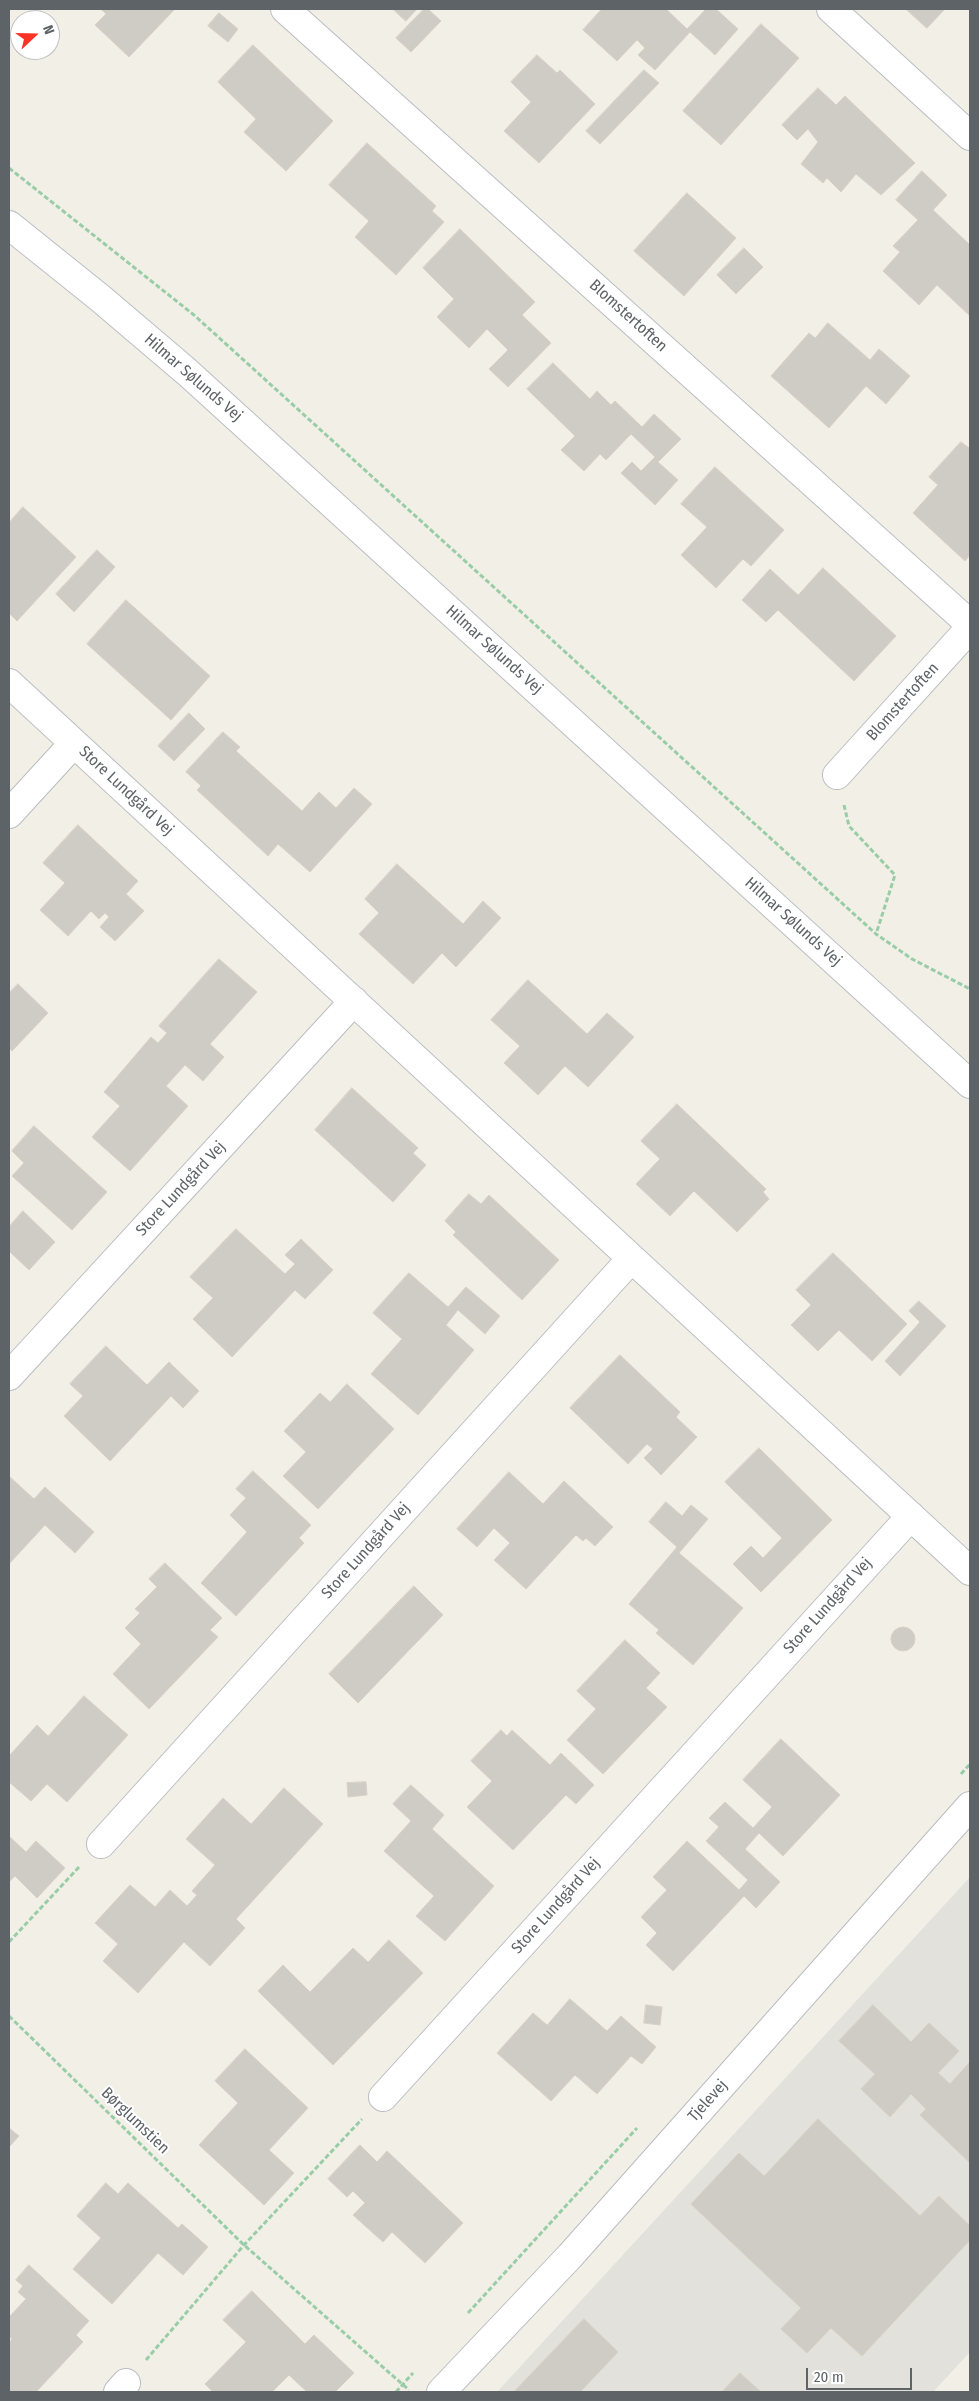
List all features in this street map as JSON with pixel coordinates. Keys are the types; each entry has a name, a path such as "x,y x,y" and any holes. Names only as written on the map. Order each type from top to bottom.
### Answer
{"street":[{"name":"Blomstertoften","path":"285,9 970,624"},
{"path":"831,9 970,136"},
{"name":"Hilmar Sølunds Vej","path":"9,225 85,285 194,378 970,1084"},
{"name":"Blomstertoften","path":"837,775 970,628"},
{"name":"Store Lundgård Vej","path":"9,682 970,1571"},
{"name":"Store Lundgård Vej","path":"9,814 74,743"},
{"name":"Store Lundgård Vej","path":"9,1376 354,1001"},
{"name":"Store Lundgård Vej","path":"101,1844 631,1259"},
{"name":"Store Lundgård Vej","path":"383,2097 911,1516"},
{"name":"Tjelevej","path":"441,2392 570,2256 970,1806"}],"path":[{"path":"9,168 194,315 876,934 912,959 970,988"},
{"path":"837,775 849,826 895,875 876,934"},
{"path":"9,1942 101,1844"},
{"name":"Børglumstien","path":"9,2016 244,2244 412,2392"},
{"path":"122,2387 244,2244 383,2097"}],"shaded area":[{"path":"970,1877 970,2352 933,2392 497,2392"}],"building":[{"path":"101,9 175,9 129,57 95,25 106,14"},
{"path":"393,9 417,9 406,21"},
{"path":"424,9 428,9 441,21 411,52 396,38"},
{"path":"602,9 666,9 687,29 706,9 716,9 738,29 715,55 690,32 655,70 638,55 645,48 637,40 617,61 583,30"},
{"path":"906,9 945,9 927,28"},
{"path":"219,13 238,29 228,42 208,26"},
{"path":"761,24 799,58 721,145 683,111"},
{"path":"253,45 333,121 286,171 244,132 256,119 218,82"},
{"path":"537,55 557,73 560,70 595,104 539,163 504,131 531,102 511,82"},
{"path":"644,70 659,83 600,144 586,131"},
{"path":"818,88 836,105 845,96 915,163 881,195 856,174 841,192 827,178 823,183 801,164 818,142 808,129 797,140 782,125"},
{"path":"367,143 436,206 432,211 444,222 396,275 355,237 369,221 329,185"},
{"path":"922,171 947,195 933,210 970,245 970,316 937,285 919,305 883,271 900,252 893,246 918,220 896,200"},
{"path":"687,193 736,238 684,296 634,251"},
{"path":"460,229 535,302 522,315 551,343 508,387 489,369 508,350 487,329 469,348 437,317 454,299 423,268"},
{"path":"744,248 763,267 736,294 717,275"},
{"path":"828,323 870,360 879,349 910,376 886,404 866,386 829,428 771,376 809,333 815,338"},
{"path":"553,363 590,399 597,391 611,405 615,401 642,427 654,414 681,439 658,462 678,480 655,505 621,473 632,462 641,471 655,457 631,434 606,460 600,454 584,471 561,450 575,436 527,389"},
{"path":"961,442 970,447 970,555 965,561 913,513 938,485 929,477"},
{"path":"715,467 784,530 751,566 743,559 716,588 681,555 707,527 681,504"},
{"path":"23,507 76,557 17,621 9,613 9,523"},
{"path":"97,550 115,567 74,612 56,594"},
{"path":"823,568 896,636 854,681 778,610 766,622 742,600 770,569 798,595"},
{"path":"126,600 210,676 171,720 87,644"},
{"path":"189,713 205,729 174,761 158,746"},
{"path":"223,732 240,747 236,751 302,811 319,792 336,808 354,788 372,804 310,872 278,844 268,856 197,790 201,786 186,772"},
{"path":"78,825 138,881 126,894 144,911 115,941 100,927 109,917 105,913 99,919 91,911 68,936 40,910 65,883 43,863"},
{"path":"397,864 463,924 483,901 501,918 456,967 442,953 413,984 359,934 379,913 365,899"},
{"path":"219,959 257,992 210,1044 224,1057 203,1081 185,1065 166,1086 188,1106 130,1171 92,1137 120,1106 104,1092 151,1037 158,1043 167,1033 159,1026"},
{"path":"528,980 587,1034 607,1013 634,1037 588,1087 565,1066 538,1095 504,1063 520,1046 491,1020"},
{"path":"18,984 48,1013 12,1051 9,1048 9,993"},
{"path":"352,1088 418,1148 413,1153 426,1165 393,1202 315,1130"},
{"path":"677,1104 766,1189 763,1192 769,1199 737,1232 694,1191 670,1216 636,1184 660,1159 641,1141"},
{"path":"34,1126 107,1192 72,1230 12,1176 24,1163 12,1151"},
{"path":"469,1194 481,1204 489,1195 559,1260 522,1300 453,1235 456,1232 445,1221"},
{"path":"23,1211 55,1242 29,1270 9,1251 9,1227"},
{"path":"236,1229 285,1274 295,1264 285,1255 301,1239 333,1270 305,1299 295,1290 232,1357 193,1319 213,1298 190,1277"},
{"path":"833,1253 907,1324 872,1361 839,1330 818,1351 791,1325 811,1305 796,1290"},
{"path":"409,1273 448,1307 466,1287 500,1316 485,1334 458,1310 446,1325 474,1350 418,1415 371,1374 402,1339 373,1313"},
{"path":"919,1301 946,1326 900,1376 885,1361 920,1322 909,1311"},
{"path":"106,1346 147,1385 169,1362 199,1391 183,1408 171,1396 110,1461 64,1416 83,1396 70,1384"},
{"path":"620,1355 680,1412 676,1417 697,1437 661,1475 644,1458 653,1449 647,1444 628,1464 570,1408"},
{"path":"347,1384 394,1429 318,1509 283,1476 306,1452 284,1431 320,1393 330,1402"},
{"path":"759,1448 832,1520 761,1592 733,1564 751,1546 763,1558 782,1538 725,1482"},
{"path":"253,1471 311,1525 299,1538 304,1543 236,1616 201,1583 247,1532 230,1515 246,1498 236,1489"},
{"path":"509,1472 543,1504 564,1481 613,1527 595,1546 586,1538 583,1541 576,1535 526,1589 494,1560 510,1543 494,1528 477,1547 457,1529"},
{"path":"9,1476 34,1499 45,1487 94,1532 75,1553 45,1525 9,1564"},
{"path":"666,1502 682,1516 691,1505 708,1519 679,1553 743,1608 693,1665 656,1633 659,1630 629,1604 677,1547 649,1522"},
{"path":"165,1563 222,1618 210,1630 218,1637 149,1709 113,1674 141,1644 125,1628 140,1613 135,1609 157,1587 149,1579"},
{"path":"414,1586 443,1615 358,1703 329,1674"},
{"path":"903,1627 908,1628 914,1634 914,1644 908,1650 903,1651 898,1650 892,1644 891,1639 892,1634 898,1628"},
{"path":"625,1640 660,1673 646,1688 667,1707 603,1774 567,1740 596,1709 577,1691"},
{"path":"84,1696 128,1735 67,1802 47,1784 31,1801 9,1782 9,1756 37,1725 48,1736"},
{"path":"501,1730 507,1736 512,1730 550,1765 561,1753 594,1785 576,1804 566,1795 513,1850 467,1807 492,1781 471,1761"},
{"path":"781,1739 840,1795 783,1856 759,1833 745,1849 780,1882 756,1908 744,1896 673,1971 646,1945 657,1933 641,1917 667,1890 653,1877 687,1841 739,1890 748,1880 706,1841 719,1827 709,1818 725,1802 753,1828 772,1807 743,1780"},
{"path":"366,1782 367,1795 348,1797 347,1783"},
{"path":"411,1785 444,1815 432,1829 494,1886 445,1941 416,1916 434,1896 384,1851 411,1821 393,1804"},
{"path":"284,1788 323,1824 236,1919 245,1928 210,1966 184,1942 138,1993 103,1961 118,1944 95,1923 130,1885 155,1907 170,1890 187,1906 197,1895 192,1891 215,1865 186,1839 223,1798 251,1824"},
{"path":"9,1836 26,1852 36,1841 65,1868 37,1898 15,1876 9,1882"},
{"path":"389,1940 423,1973 333,2065 258,1991 283,1965 310,1992 353,1948 368,1962"},
{"path":"570,1999 607,2031 621,2016 656,2047 642,2064 631,2056 597,2094 575,2075 551,2101 497,2053 533,2013 547,2025"},
{"path":"646,2005 662,2007 660,2025 644,2023"},
{"path":"873,2005 911,2042 929,2023 959,2051 938,2073 950,2084 970,2062 970,2163 920,2115 926,2109 911,2094 890,2117 861,2089 875,2074 839,2041"},
{"path":"245,2049 308,2108 269,2150 294,2173 264,2205 199,2145 238,2103 215,2081"},
{"path":"818,2119 920,2216 939,2196 970,2226 970,2240 862,2356 831,2328 807,2353 781,2329 801,2308 691,2204 739,2153 764,2176"},
{"path":"9,2128 19,2136 9,2147"},
{"path":"360,2145 377,2162 387,2151 463,2223 425,2263 392,2232 383,2242 353,2215 365,2203 353,2191 347,2197 328,2179"},
{"path":"106,2183 118,2194 128,2183 178,2228 182,2224 208,2247 183,2275 158,2253 112,2304 73,2269 101,2238 77,2216"},
{"path":"29,2265 89,2321 76,2335 83,2342 36,2392 9,2392 9,2343 12,2339 9,2336 9,2317 26,2299 18,2292 23,2286 16,2280"},
{"path":"252,2291 305,2344 314,2335 354,2373 335,2392 307,2392 289,2375 272,2392 213,2392 205,2384 246,2342 223,2320"},
{"path":"584,2319 618,2352 580,2392 514,2392"},
{"path":"740,2373 761,2392 722,2392"}]}
